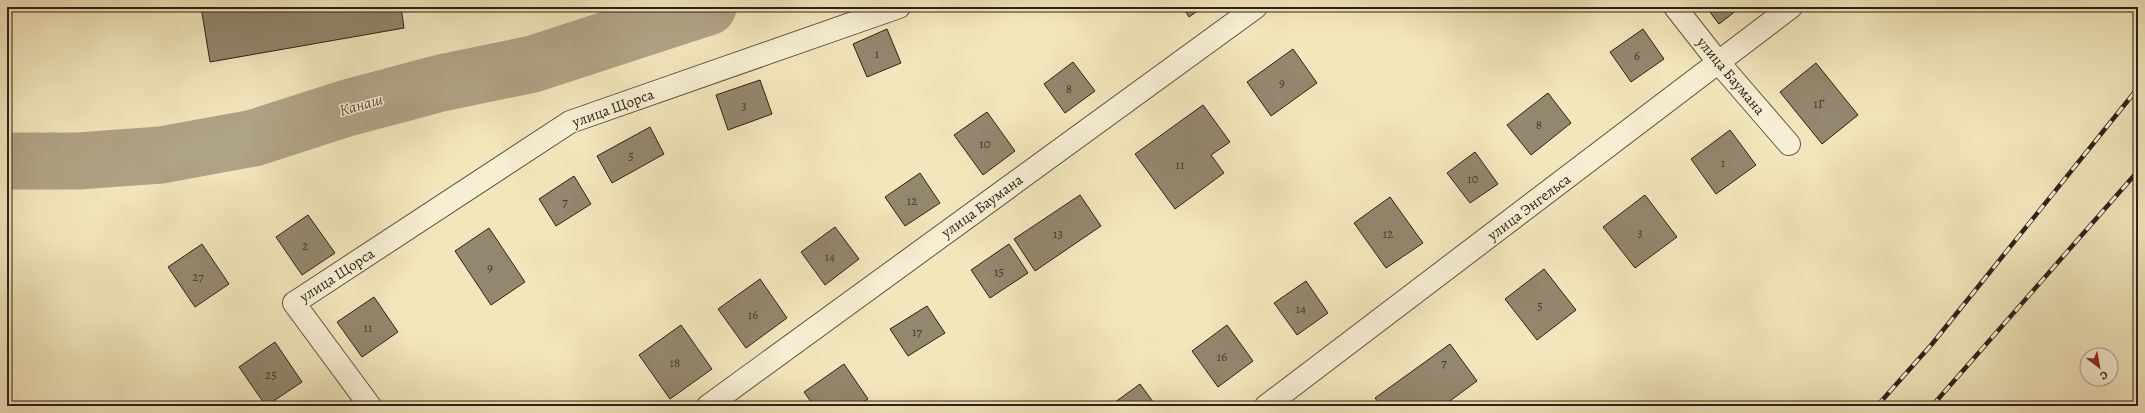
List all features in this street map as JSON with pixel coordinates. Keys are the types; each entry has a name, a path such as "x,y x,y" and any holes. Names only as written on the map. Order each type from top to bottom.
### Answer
{"street":[{"name":"улица Щорса","path":"370,406 294,303 570,122 899,7"},
{"name":"улица Баумана","path":"708,406 1256,7"},
{"name":"улица Баумана","path":"1675,7 1719,63 1789,144"},
{"name":"улица Энгельса","path":"1266,406 1791,7"}],"building":[{"path":"201,7 401,7 404,28 210,62"},
{"path":"1183,7 1203,7 1189,17"},
{"path":"1706,7 1741,7 1719,24"},
{"path":"887,29 901,63 867,77 853,44"},
{"path":"1643,29 1664,59 1631,82 1610,52"},
{"path":"1293,49 1317,83 1271,116 1247,82"},
{"path":"1073,62 1095,91 1065,113 1044,84"},
{"path":"1816,63 1858,115 1822,144 1780,92"},
{"path":"760,80 772,114 728,130 716,95"},
{"path":"1548,93 1571,123 1531,155 1507,125"},
{"path":"1203,105 1230,142 1211,155 1224,173 1175,209 1135,154"},
{"path":"987,112 1015,151 983,175 954,135"},
{"path":"650,127 664,154 612,183 597,156"},
{"path":"1730,130 1756,165 1716,194 1691,159"},
{"path":"1475,152 1498,184 1470,203 1447,173"},
{"path":"920,173 940,203 905,226 885,197"},
{"path":"574,176 591,204 556,226 539,199"},
{"path":"1080,195 1101,226 1035,271 1014,239"},
{"path":"1645,195 1677,237 1635,268 1603,227"},
{"path":"1390,197 1423,243 1386,268 1354,223"},
{"path":"308,215 335,253 302,275 276,237"},
{"path":"835,227 859,259 825,285 801,252"},
{"path":"489,228 525,282 491,305 455,251"},
{"path":"202,244 229,284 195,307 168,267"},
{"path":"1009,244 1028,273 990,298 971,270"},
{"path":"1544,269 1576,310 1537,340 1505,299"},
{"path":"760,279 787,318 746,348 718,309"},
{"path":"1306,281 1328,313 1297,335 1274,303"},
{"path":"374,297 398,332 362,357 337,322"},
{"path":"927,306 945,333 908,356 890,329"},
{"path":"681,325 712,369 670,399 639,355"},
{"path":"1227,325 1253,361 1218,387 1192,351"},
{"path":"275,342 302,382 266,406 239,367"},
{"path":"1450,344 1477,381 1443,406 1381,406 1375,398"},
{"path":"844,364 868,399 857,406 814,406 804,392"},
{"path":"1140,384 1156,406 1111,406 1111,405"}],"waterway":[{"name":"Канаш","path":"7,161 78,161 161,155 254,138 347,108 441,83 533,64 708,7"}],"railway":[{"path":"1877,406 1932,344 2138,88"},
{"path":"1932,406 2138,171"}]}
